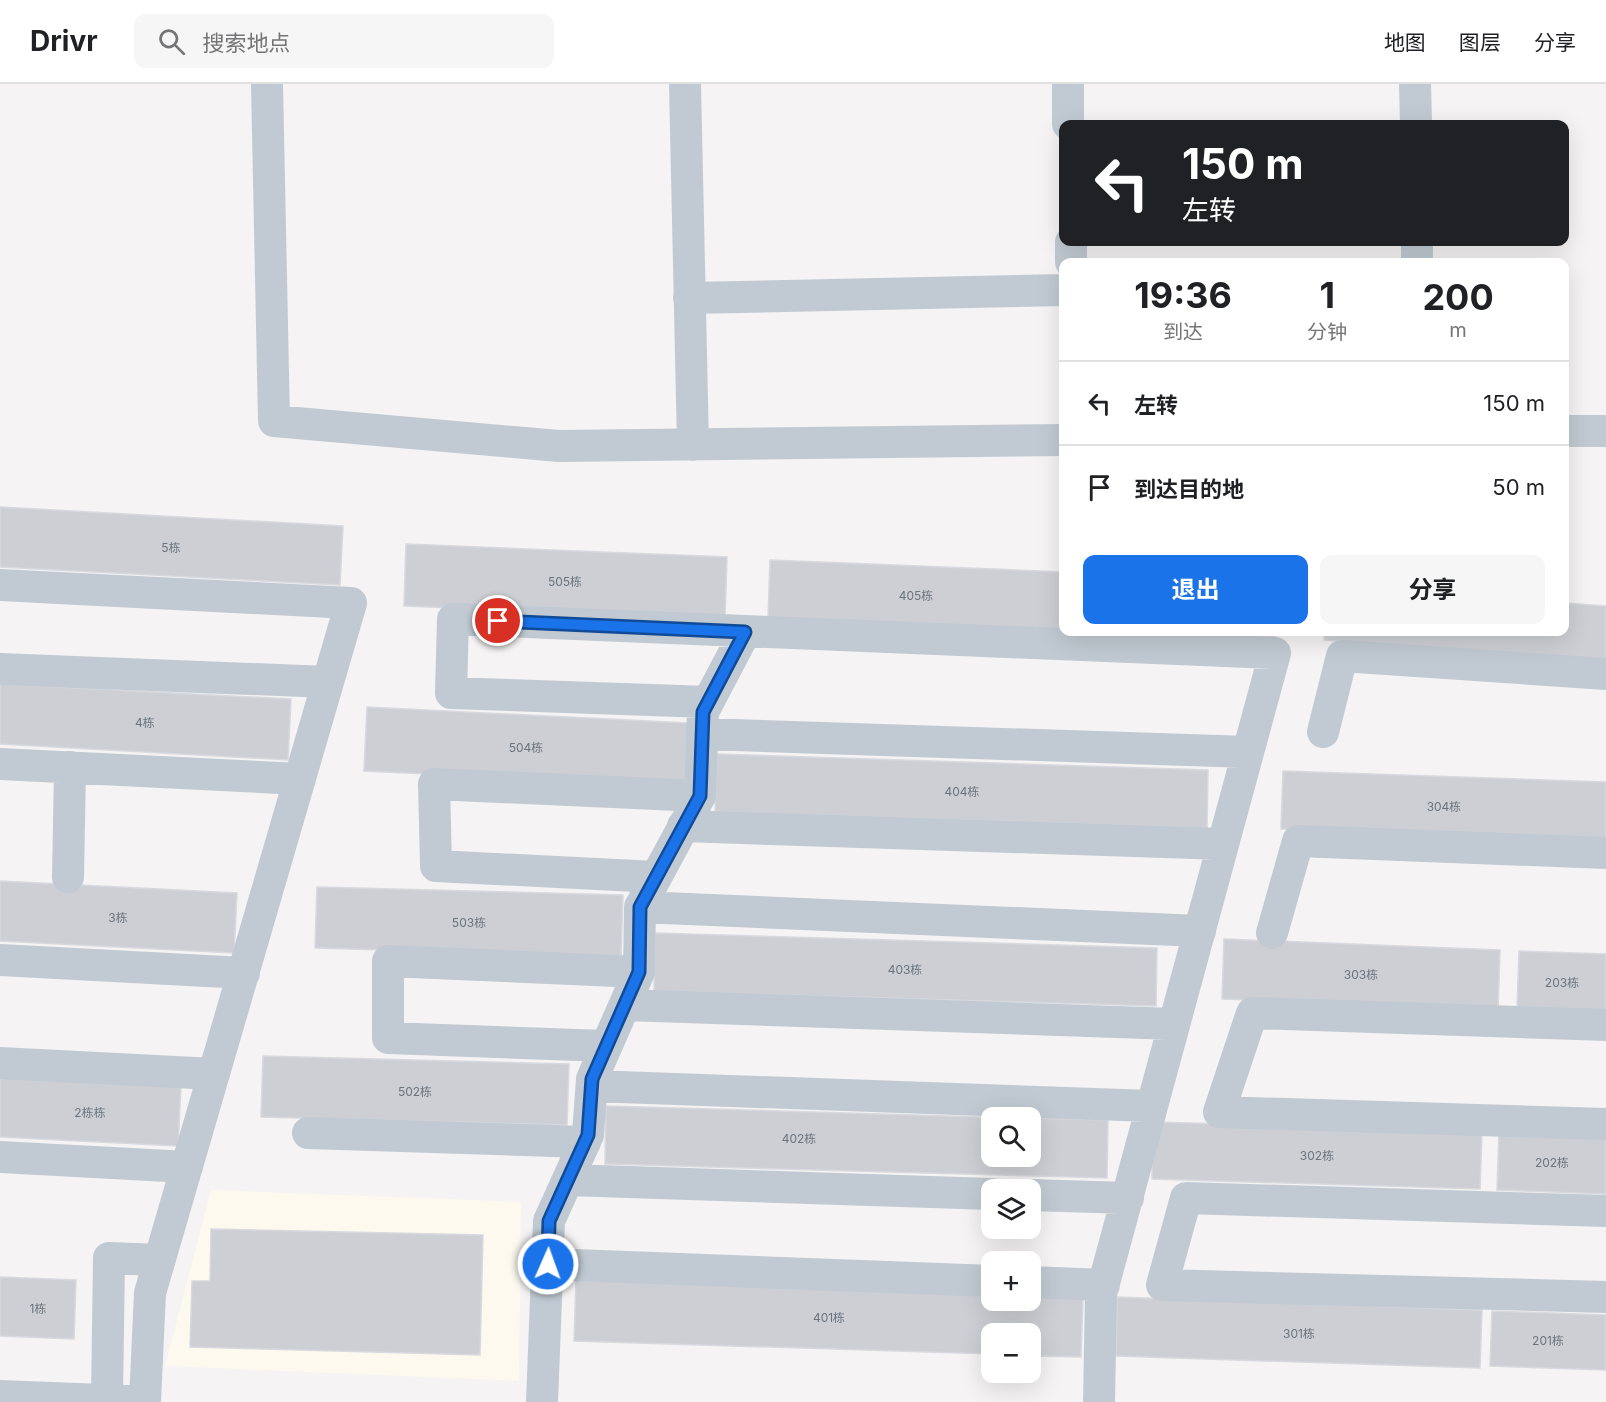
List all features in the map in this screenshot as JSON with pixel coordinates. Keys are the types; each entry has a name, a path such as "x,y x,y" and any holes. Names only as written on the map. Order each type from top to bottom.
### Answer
{"street":[{"path":"267,84 274,421 559,446 1059,440"},
{"path":"685,84 693,445"},
{"path":"1068,84 1068,120"},
{"path":"1415,84 1416,120"},
{"path":"689,298 1059,290"},
{"path":"1569,431 1606,431"},
{"path":"0,585 351,603 159,1260 122,1401"},
{"path":"708,702 451,693 453,619 1275,653 1101,1294 1099,1402"},
{"path":"542,1402 549,1221 588,1135 592,1079 639,972 640,907 700,796 703,712 745,632"},
{"path":"1323,732 1342,656 1606,674"},
{"path":"0,669 328,682"},
{"path":"702,734 1248,752"},
{"path":"0,764 300,779"},
{"path":"68,878 70,767"},
{"path":"656,876 436,866 434,783 700,796"},
{"path":"683,826 1223,844"},
{"path":"1272,933 1298,841 1606,853"},
{"path":"640,907 1200,931"},
{"path":"0,960 244,973"},
{"path":"606,1046 388,1038 388,961 639,972"},
{"path":"625,1005 1174,1024"},
{"path":"1606,1026 1252,1012 1219,1113 1606,1124"},
{"path":"0,1063 214,1074"},
{"path":"592,1086 1152,1106"},
{"path":"308,1133 585,1142"},
{"path":"0,1157 187,1167"},
{"path":"568,1180 981,1194"},
{"path":"1041,1195 1128,1198"},
{"path":"1606,1212 1186,1198 1162,1285 1606,1297"},
{"path":"122,1401 109,1258 159,1260"},
{"path":"548,1264 981,1281"},
{"path":"1041,1282 1104,1285"},
{"path":"0,1396 162,1402"}],"shaded area":[{"path":"211,1190 521,1202 519,1381 165,1366"}],"building":[{"path":"0,507 343,526 340,585 0,567"},
{"path":"406,544 727,557 725,618 404,606"},
{"path":"770,560 1059,572 1059,631 768,619"},
{"path":"1569,603 1606,606 1606,665 1324,640 1324,636 1569,636"},
{"path":"1174,636 1276,636 1275,640"},
{"path":"0,684 291,699 288,760 0,744"},
{"path":"367,707 688,723 685,786 364,771"},
{"path":"717,754 1208,770 1207,828 715,812"},
{"path":"1283,771 1606,782 1606,840 1281,829"},
{"path":"0,881 237,893 234,953 0,941"},
{"path":"317,887 623,895 621,957 315,948"},
{"path":"655,933 1157,948 1156,1006 654,991"},
{"path":"1224,939 1500,950 1498,1009 1222,999"},
{"path":"1519,951 1606,954 1606,1014 1517,1010"},
{"path":"263,1056 569,1064 567,1125 261,1117"},
{"path":"0,1076 181,1086 178,1146 0,1137"},
{"path":"606,1106 981,1117 981,1167 1041,1167 1041,1118 1108,1120 1107,1178 605,1164"},
{"path":"1153,1122 1482,1131 1480,1189 1152,1179"},
{"path":"1499,1131 1606,1135 1606,1194 1497,1190"},
{"path":"211,1229 483,1235 480,1355 190,1347 192,1281 210,1281"},
{"path":"0,1277 76,1280 74,1339 0,1336"},
{"path":"576,1280 981,1294 981,1311 1041,1311 1041,1296 1083,1297 1081,1357 1041,1356 1041,1323 981,1323 981,1354 574,1341"},
{"path":"1117,1297 1482,1310 1480,1368 1116,1356"},
{"path":"1492,1311 1606,1315 1606,1370 1490,1366"}],"route":[{"path":"498,621 745,632 703,712 700,796 640,907 639,972 592,1079 588,1135 549,1221 548,1264"}]}
